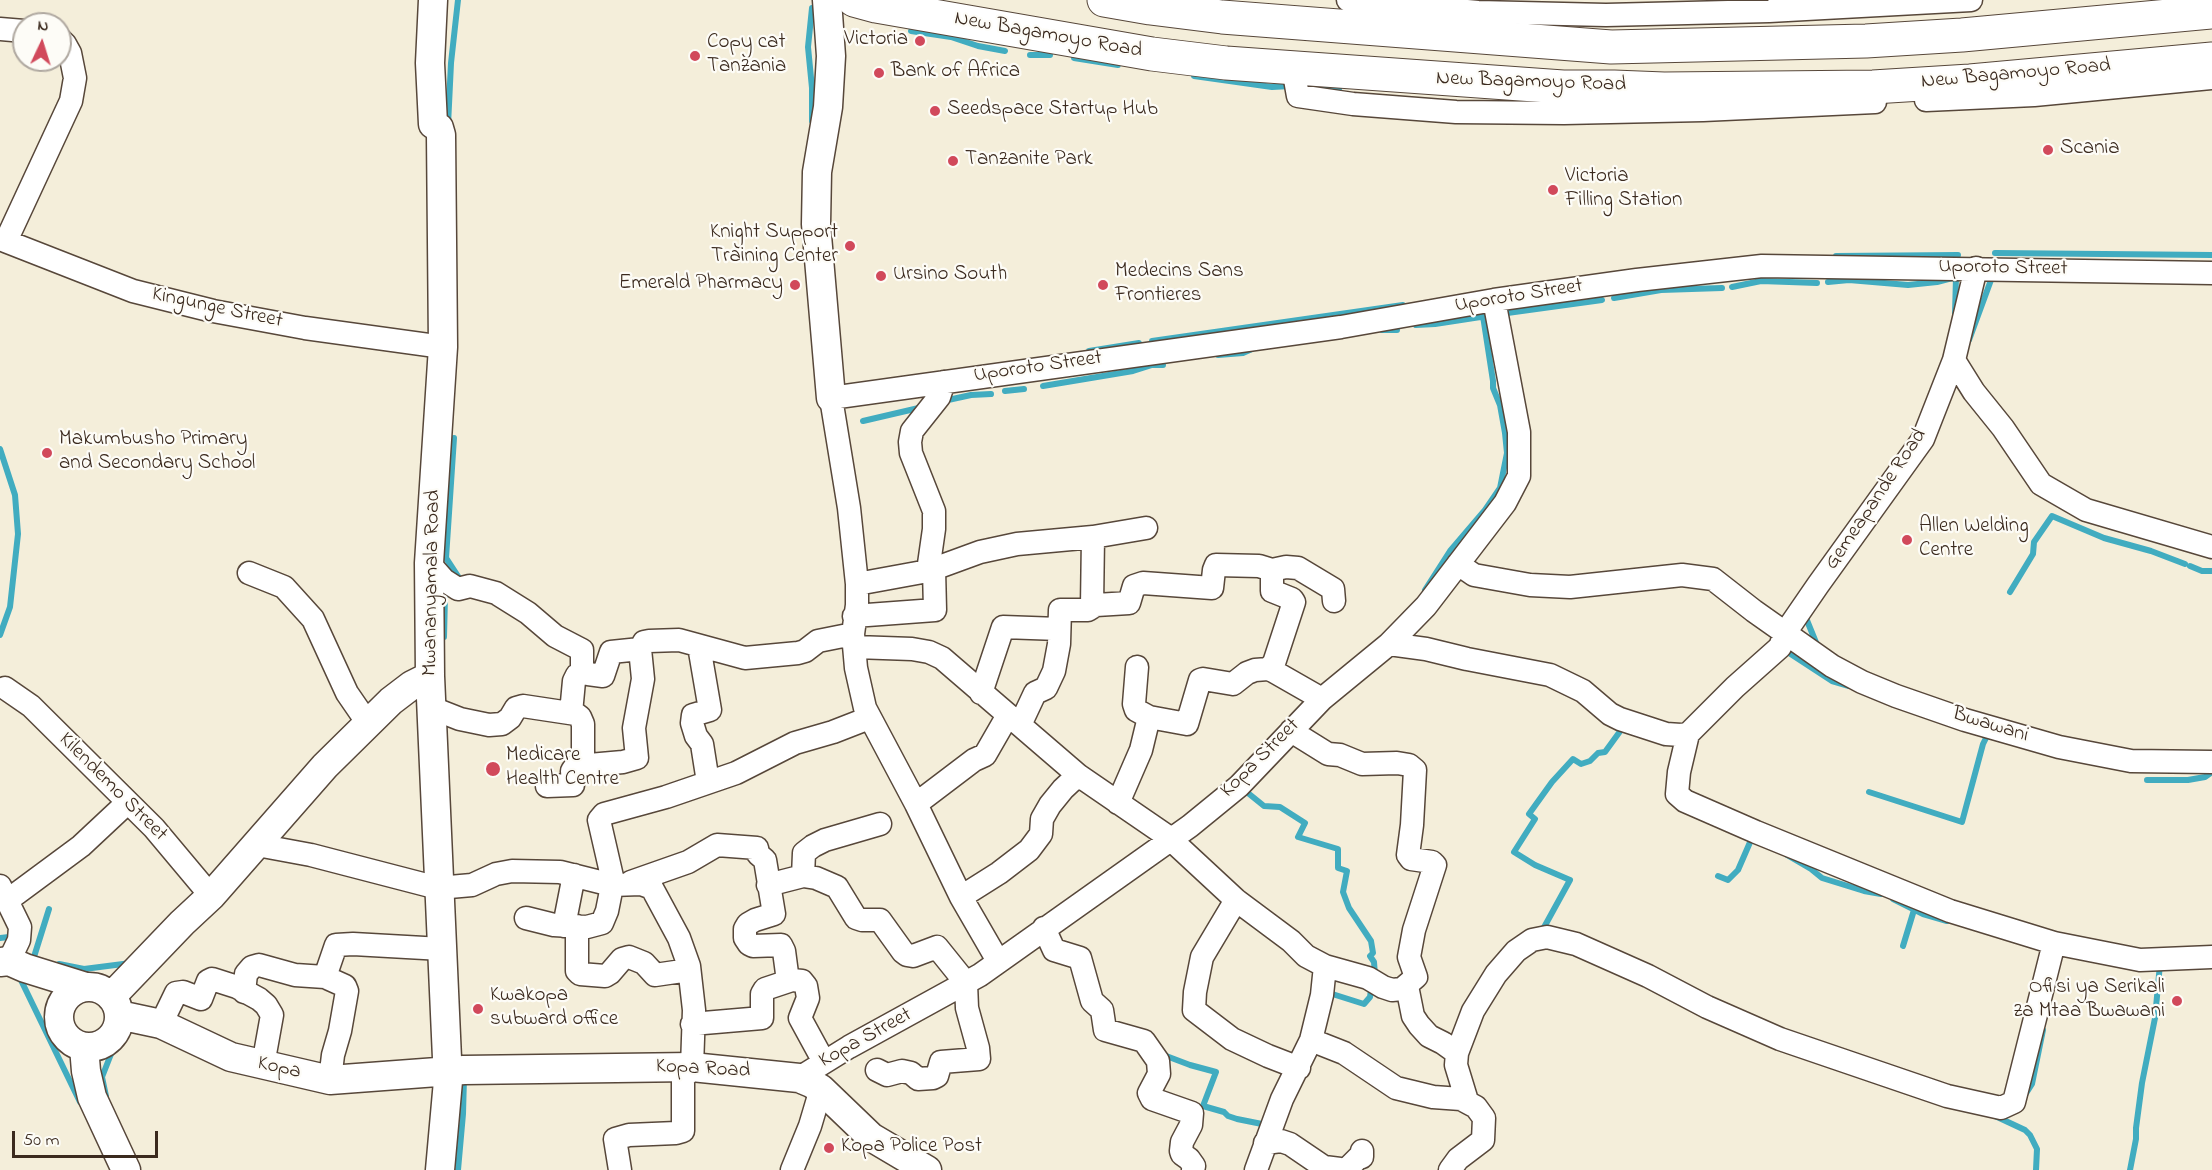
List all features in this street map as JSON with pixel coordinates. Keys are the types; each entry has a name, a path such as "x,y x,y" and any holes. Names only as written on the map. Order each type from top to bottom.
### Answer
{"highway":[{"name":"New Bagamoyo Road","path":"854,0 899,10 1152,54 1564,100 1614,87 1664,89 1873,87 1970,81 2212,59"},
{"name":"New Bagamoyo Road","path":"1104,0 1222,17 1611,47 1866,41 1962,35 2212,12"}],"street":[{"name":"Mwananyamala Road","path":"433,0 430,63 433,96 432,122 439,128 441,135 443,346 429,563 430,676 447,1073 440,1170"},
{"path":"827,0 831,56 828,107 817,172 816,224 831,398 849,508 857,584 854,632 858,682 869,718 916,804 961,897 998,961"},
{"path":"1348,0 1478,12 1606,15 1769,11 1971,0"},
{"path":"3,240 71,101 75,78 72,63"},
{"path":"1564,100 1702,110 2034,95 2212,78"},
{"name":"Kingunge Street","path":"3,240 133,291 213,311 305,328 443,346"},
{"name":"Uporoto Street","path":"831,398 1341,327 1494,300 1637,280 1762,266 2212,273"},
{"name":"Gemeapande Road","path":"1688,734 1735,687 1780,647 1785,633 1923,439 1954,360 1976,268"},
{"name":"Kopa Street","path":"815,1076 966,983 1190,826 1239,786 1322,699 1389,644 1426,606 1505,503 1519,476 1519,432 1494,300"},
{"path":"1954,360 1974,392 2017,446 2041,484 2086,510 2212,547"},
{"path":"547,786 573,784 574,768 637,759 634,730 643,679 640,649 644,642 679,640 745,658 779,656 803,652 822,639 935,610 931,570 934,511 910,453 910,442 912,431 939,397 944,382"},
{"path":"857,584 931,570 980,552 1017,544 1094,537 1146,528"},
{"path":"1092,606 1094,537"},
{"path":"429,563 444,580 458,589 470,586 496,592 528,613 555,636 582,650 582,673"},
{"name":"Bwawani","path":"1458,564 1474,575 1530,585 1570,587 1682,575 1703,576 1719,581 1734,597 1832,666 1862,682 1975,723 2059,747 2131,761 2212,762"},
{"path":"916,804 974,760 985,755 1035,693 1046,688 1054,671 1059,644 1060,610 1088,610 1092,606 1129,603 1134,586 1143,583 1212,588 1216,565 1259,566 1272,570 1292,566 1317,577 1333,589 1334,601"},
{"path":"1137,668 1134,704 1136,710 1149,717 1186,724 1200,680 1233,684 1247,673 1268,669 1274,663 1294,602 1272,591 1272,570"},
{"path":"249,573 284,587 313,619 347,693 369,725"},
{"path":"981,693 1003,627 1059,629"},
{"path":"854,632 900,648 929,652 942,658 1078,775 1171,839 1236,900 1291,941 1306,956 1325,966 1354,974 1392,990 1407,986 1416,977 1409,957 1414,930 1435,866 1432,862 1411,859 1408,855 1412,825 1414,770 1409,765 1362,764 1340,754 1328,754 1291,731"},
{"path":"1389,644 1426,648 1476,661 1550,675 1583,691 1610,714 1620,719 1666,734 1688,734 1676,785 1677,794 1685,801 1950,911 2054,944 2140,960 2212,957"},
{"path":"699,646 710,710 693,716 692,723 696,736 702,744 708,782"},
{"path":"571,713 574,681 577,675 582,673 603,676 611,652 640,649"},
{"path":"1268,669 1322,699"},
{"path":"105,1000 211,896 325,766 391,702 412,685 430,676"},
{"name":"Kilendemo Street","path":"5,688 31,706 154,828 211,896"},
{"path":"432,708 460,719 489,724 502,723 510,718 516,708 523,706 571,713 582,720 583,766"},
{"path":"1118,803 1141,750 1149,717"},
{"path":"620,885 600,827 600,817 736,773 795,743 869,718"},
{"path":"961,897 999,873 1029,850 1041,834 1042,819 1050,805 1078,775"},
{"path":"61,1005 11,964 20,935 20,927 4,893 81,846 127,802"},
{"path":"803,876 804,853 813,846 825,840 880,824"},
{"path":"526,918 545,924 596,926 602,923 620,885 688,862 704,855 712,847 726,844 757,848 760,856 765,860 774,914 748,924 745,929 745,938 753,946 781,945 789,981"},
{"path":"257,845 311,855 438,888 472,885 496,874 512,871 560,872 620,885 641,884 652,888 679,938 689,970 694,1010 692,1067 683,1079 683,1131 629,1135 615,1139 620,1170"},
{"path":"574,875 571,926 577,971 580,974 605,976 622,959 629,957 644,963 655,975 689,970"},
{"path":"768,885 803,876 816,878 837,887 856,918 880,920 907,955 913,956 937,947 966,983 967,1008 979,1059 941,1062 937,1076 933,1078 918,1079 911,1073 902,1071 886,1075 876,1070"},
{"path":"1236,900 1202,957 1194,996 1194,1010 1232,1039 1299,1068"},
{"path":"1044,928 1054,950 1080,958 1092,1001 1102,1010 1105,1030 1144,1041 1158,1060 1159,1074 1149,1093 1152,1099 1192,1113 1191,1125 1182,1142 1181,1150 1194,1166 1193,1170"},
{"path":"1450,1170 1458,1159 1483,1140 1484,1118 1482,1113 1467,1101 1457,1074 1456,1053 1473,1011 1496,974 1516,951 1532,940 1547,937 1576,944 1648,976 1707,1007 1780,1039 1947,1096 2001,1108 2014,1102 2054,944"},
{"path":"326,977 336,945 442,949"},
{"name":"Kopa","path":"11,964 105,1000 231,1057 330,1080 447,1073"},
{"path":"244,992 246,974 252,967 259,965 296,975 326,977 345,986 347,991 330,1080"},
{"path":"1256,1170 1282,1099 1311,1040 1322,995 1325,966"},
{"path":"161,1024 176,993 183,992 201,999 209,980 223,982 259,999 272,1015 263,1065"},
{"path":"692,1024 762,1018 765,989 789,981 802,981 806,986 808,998 800,1018 815,1076 810,1126 792,1170"},
{"path":"1407,986 1413,1016 1419,1025 1429,1036 1456,1053"},
{"path":"71,992 105,1000 118,1025 106,1042 84,1047 69,1040 63,1032 58,1014 61,1005 71,992"},
{"path":"1311,1040 1344,1053 1396,1088 1433,1097 1467,1101"},
{"path":"84,1047 86,1071 92,1097 126,1170"},
{"name":"Kopa Road","path":"447,1073 464,1070 692,1067 815,1076"},
{"path":"815,1076 872,1137 927,1170"},
{"path":"1265,1143 1281,1141 1290,1144 1324,1167 1340,1170 1346,1170 1353,1161 1362,1157 1362,1151"}],"waterway":[{"path":"448,125 451,63 458,0"},
{"path":"812,8 808,47 812,121"},
{"path":"911,31 951,37 978,46 1005,51"},
{"path":"1030,55 1050,55"},
{"path":"1074,58 1118,65"},
{"path":"1194,76 1272,87 1291,86"},
{"path":"1301,85 1339,89"},
{"path":"1995,253 2212,255"},
{"path":"1836,256 1958,255"},
{"path":"1828,282 1849,280 1908,285 1937,282 1956,277 1955,314"},
{"path":"1969,340 1991,280"},
{"path":"1732,287 1761,281 1817,283"},
{"path":"1614,298 1661,290 1722,288"},
{"path":"1500,314 1602,300"},
{"path":"1152,341 1403,305"},
{"path":"1425,590 1450,551 1485,510 1500,488 1507,453 1500,405 1493,388 1483,316"},
{"path":"1416,325 1487,316"},
{"path":"1382,330 1397,330"},
{"path":"1089,351 1139,343"},
{"path":"1218,355 1243,353 1252,349"},
{"path":"1043,386 1133,371 1152,365 1163,365"},
{"path":"1005,391 1024,389"},
{"path":"948,400 991,394"},
{"path":"863,421 923,407"},
{"path":"454,438 446,558 461,581"},
{"path":"0,449 15,495 18,534 10,607 0,635"},
{"path":"2010,592 2033,554 2034,542 2052,516 2104,538 2151,551 2185,564"},
{"path":"2190,566 2202,571 2212,571"},
{"path":"444,637 445,596"},
{"path":"1804,613 1817,645"},
{"path":"1783,649 1832,681 1849,686"},
{"path":"1542,931 1570,880 1535,865 1514,852 1535,819 1529,814 1552,782 1573,759 1581,764 1590,761 1598,753 1605,752 1623,724"},
{"path":"1869,792 1962,822 1983,744 1987,736 1991,736"},
{"path":"2147,780 2188,780 2205,777 2212,772"},
{"path":"1243,789 1264,806 1280,807 1305,823 1298,837 1338,849 1338,868 1347,871 1343,892 1349,908 1371,941 1373,953 1370,956 1374,962 1375,975"},
{"path":"1718,876 1728,880 1738,870 1751,840 1756,840"},
{"path":"1787,855 1822,878 1881,894"},
{"path":"1893,899 1923,914 1947,921"},
{"path":"33,960 49,909"},
{"path":"1903,946 1914,910"},
{"path":"0,938 9,937"},
{"path":"59,964 84,969 131,963"},
{"path":"2130,1170 2142,1083 2155,1018 2160,964"},
{"path":"18,974 80,1102"},
{"path":"1326,992 1364,1004 1373,990"},
{"path":"101,1096 106,1096 102,1077 113,1049 130,1026"},
{"path":"2025,1095 2032,1084 2043,1030"},
{"path":"1161,1054 1216,1072 1203,1106 1224,1112 1237,1119 1267,1125"},
{"path":"458,1170 464,1078"},
{"path":"1995,1116 2025,1130 2030,1135 2037,1149 2036,1170"}],"place":[{"name":"Victoria","path":"920,41"},
{"name":"Copy cat Tanzania","path":"695,56"},
{"name":"Bank of Africa","path":"879,73"},
{"name":"Seedspace Startup Hub","path":"935,111"},
{"name":"Scania","path":"2048,150"},
{"name":"Tanzanite Park","path":"953,161"},
{"name":"Victoria Filling Station","path":"1553,190"},
{"name":"Knight Support Training Center","path":"850,246"},
{"name":"Ursino South","path":"881,276"},
{"name":"Emerald Pharmacy","path":"795,285"},
{"name":"Medecins Sans Frontieres","path":"1103,285"},
{"name":"Makumbusho Primary and Secondary School","path":"47,453"},
{"name":"Allen Welding Centre","path":"1907,540"},
{"name":"Medicare Health Centre","path":"493,769"},
{"name":"Ofisi ya Serikali za Mtaa Bwawani","path":"2177,1001"},
{"name":"Kwakopa subward office","path":"478,1009"},
{"name":"Kopa Police Post","path":"829,1148"}]}
